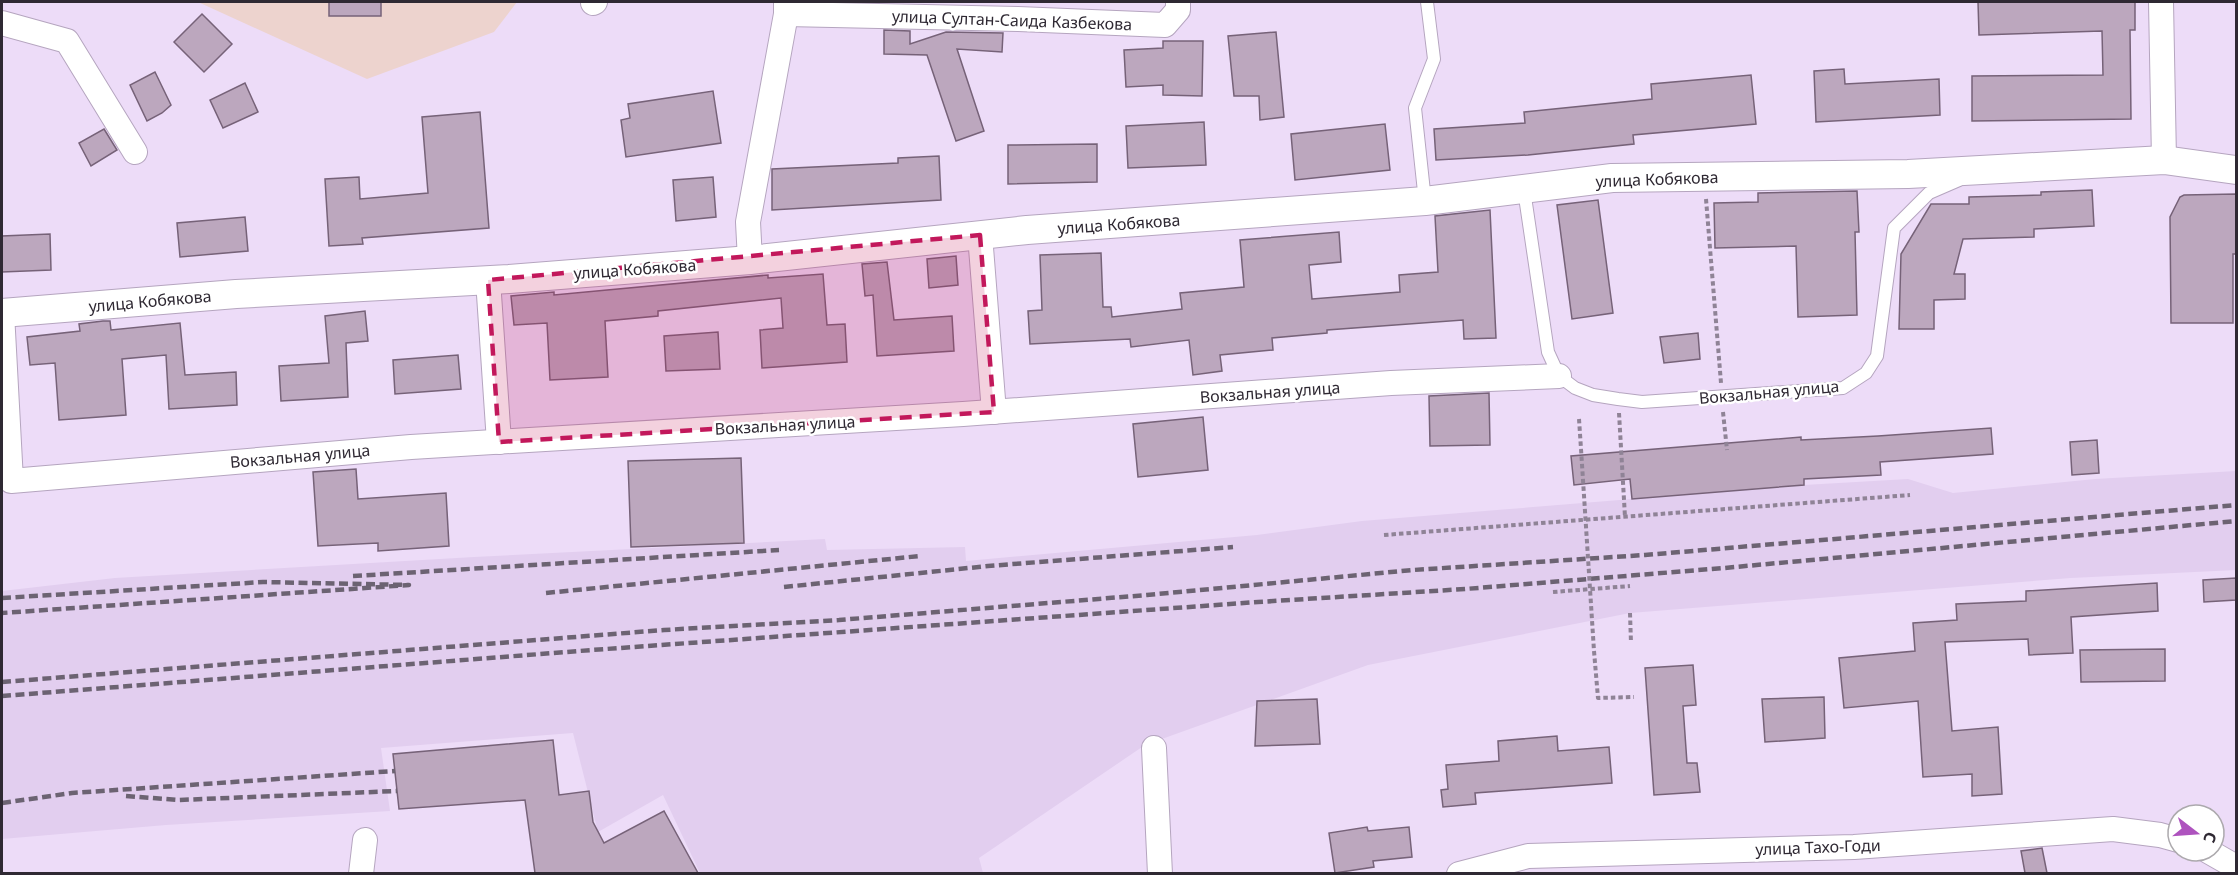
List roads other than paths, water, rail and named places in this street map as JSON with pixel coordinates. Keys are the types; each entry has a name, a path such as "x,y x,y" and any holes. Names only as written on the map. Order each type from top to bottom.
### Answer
{"street":[{"name":"улица Султан-Саида Казбекова","path":"786,8 1165,25 1178,10 1178,2"},
{"path":"2162,2 2164,160"},
{"path":"750,260 748,222 786,8"},
{"path":"2,23 66,41 135,152"},
{"name":"улица Кобякова","path":"2,313 236,294 488,280 750,260 980,235 1425,201 1612,178 1908,174 2164,160 2236,170"},
{"path":"980,235 994,412"},
{"path":"488,280 499,442"},
{"name":"Вокзальная улица","path":"2,313 6,481 411,447 994,412 1391,383 1559,376"},
{"path":"1154,748 1160,873"},
{"name":"улица Тахо-Годи","path":"1459,873 1528,856 1854,847 2113,829 2166,837"},
{"path":"362,873 366,840"}],"lane":[{"path":"1425,201 1415,108 1434,59 1427,2"},
{"name":"Вокзальная улица","path":"1559,376 1575,388 1593,395 1642,402 1843,388 1866,373 1877,356 1894,228 1929,193 1983,170"},
{"path":"1524,190 1548,352 1559,376"}],"railway":[{"path":"2,682 664,630 839,620 1147,595 1413,570 1645,555 2236,505"},
{"path":"2,696 592,650 1465,589 1724,568 2236,521"},
{"path":"784,587 988,566 1233,547"},
{"path":"353,576 779,550"},
{"path":"546,593 920,556"},
{"path":"2,598 263,582 409,585 2,613"},
{"path":"2,803 72,793 395,771"},
{"path":"126,796 179,800 397,791"}]}
